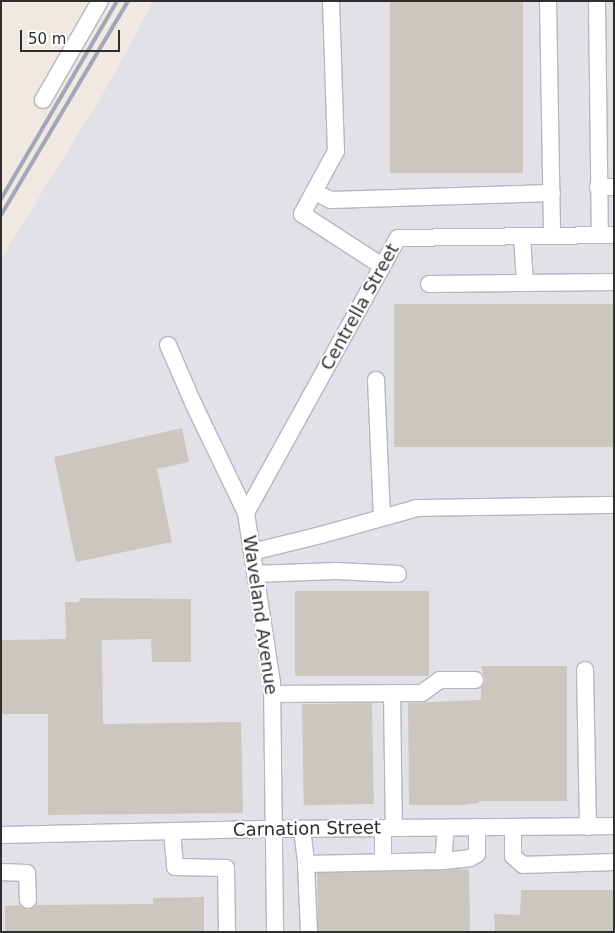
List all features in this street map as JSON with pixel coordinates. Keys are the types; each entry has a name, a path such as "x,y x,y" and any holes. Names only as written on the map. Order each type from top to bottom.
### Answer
{"street":[{"path":"43,100 100,1"},
{"path":"331,1 336,150 302,214 382,266"},
{"path":"548,1 552,236"},
{"path":"597,1 607,235"},
{"path":"314,192 331,200 552,193"},
{"name":"Centrella Street","path":"246,513 398,238 607,235"},
{"path":"522,236 524,282"},
{"path":"429,284 614,282"},
{"name":"Waveland Avenue","path":"168,345 246,513 273,694 275,932"},
{"path":"376,380 382,518"},
{"path":"252,552 417,508 614,505"},
{"path":"255,574 336,571 398,574"},
{"path":"585,670 588,827"},
{"path":"273,694 422,693 440,680 475,680"},
{"path":"381,862 389,828 392,693"},
{"name":"Carnation Street","path":"1,835 273,829 614,826"},
{"path":"306,864 443,861 470,858 476,854 477,827"},
{"path":"513,827 513,856 522,865 614,862"},
{"path":"443,861 446,828"},
{"path":"302,829 306,864 309,932"},
{"path":"172,831 175,866 226,868 227,932"},
{"path":"1,872 27,872 28,900"}],"shaded area":[{"path":"153,1 614,1 614,932 1,932 1,259 112,79"}],"building":[{"path":"390,1 523,1 523,173 390,173"},
{"path":"394,304 614,304 614,447 394,447"},
{"path":"182,428 189,462 157,469 172,542 76,562 54,457"},
{"path":"295,591 429,591 429,676 295,676"},
{"path":"80,598 191,599 191,662 152,662 151,639 102,640 103,724 241,722 243,813 48,815 48,714 1,714 1,640 66,639 65,602 79,602"},
{"path":"481,666 567,666 567,801 479,801 479,803 462,805 409,805 408,703 481,700 481,687 485,680"},
{"path":"372,703 374,804 304,805 302,704"},
{"path":"469,869 470,932 318,932 317,872"},
{"path":"521,890 614,890 614,932 495,932 494,914 520,915"},
{"path":"204,897 204,932 5,932 5,906 20,905 29,910 36,905 153,904 153,898"}],"railway":[{"path":"1,199 117,1"},
{"path":"1,215 128,1"}]}
